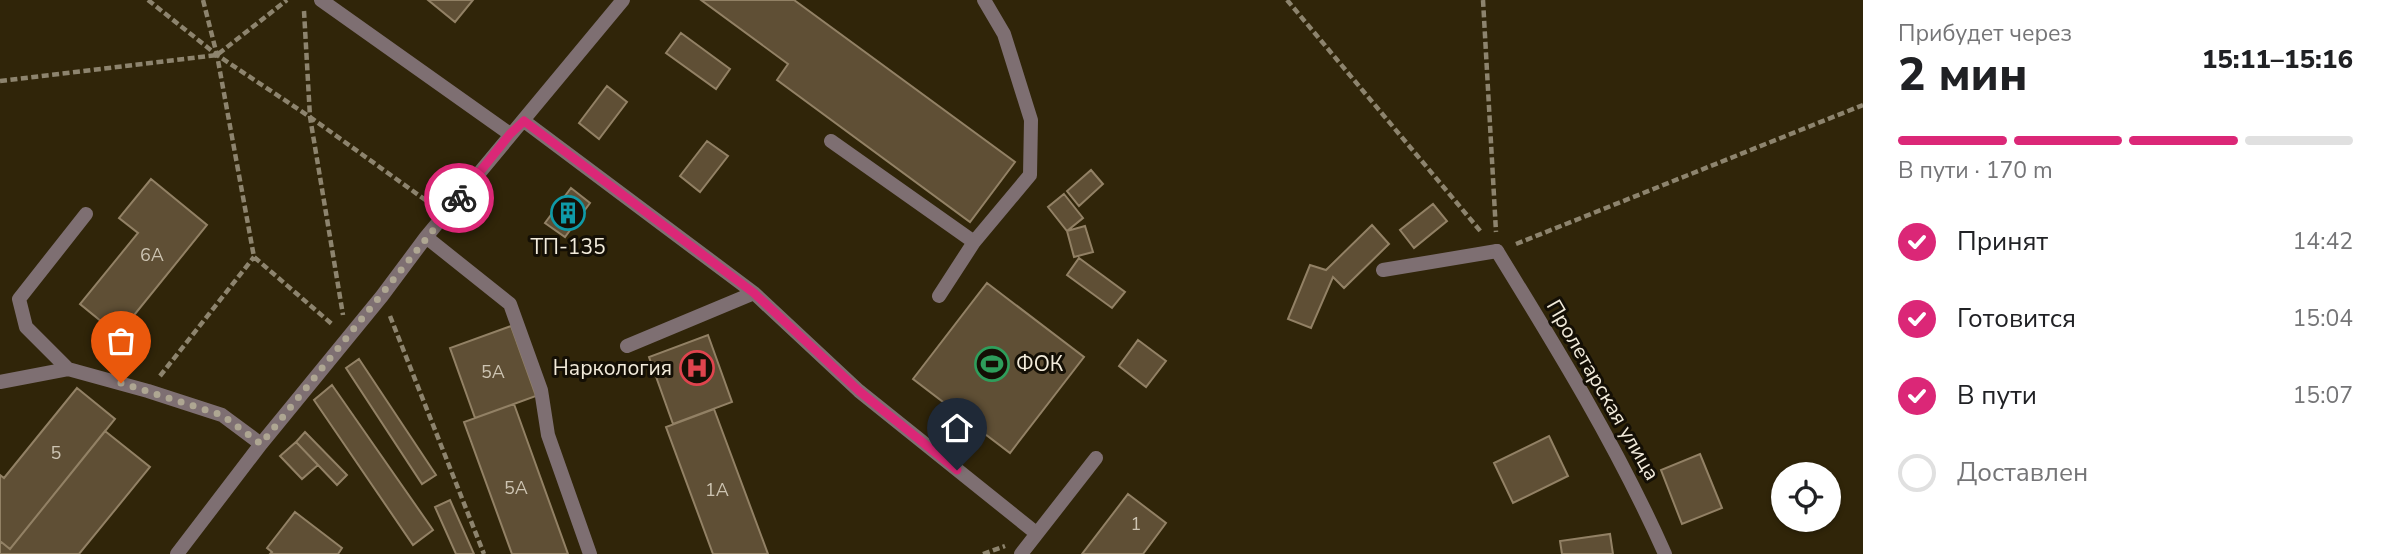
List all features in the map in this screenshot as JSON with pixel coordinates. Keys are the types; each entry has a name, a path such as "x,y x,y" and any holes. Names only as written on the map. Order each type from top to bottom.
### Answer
{"street":[{"path":"321,0 510,134"},
{"path":"177,554 426,237 623,0"},
{"path":"939,296 974,242 1030,175 1031,120 1004,34 984,0"},
{"path":"524,121 754,293 859,391 1036,533"},
{"path":"831,141 974,242"},
{"path":"68,369 26,327 19,299 86,214"},
{"path":"426,237 510,304 541,390 548,435 590,554"},
{"path":"1384,270 1497,251"},
{"name":"Пролетарская улица","path":"1497,251 1571,370 1638,493 1665,554"},
{"path":"627,346 754,293"},
{"path":"0,382 68,369 148,390 222,415 261,444"},
{"path":"1021,554 1096,458"}],"path":[{"path":"148,0 217,55 310,117 446,214"},
{"path":"203,0 217,55 254,257 347,337"},
{"path":"0,81 217,55 287,0"},
{"path":"304,0 310,117 347,337"},
{"path":"1287,0 1497,251"},
{"path":"1483,0 1497,251"},
{"path":"1497,251 1863,105"},
{"path":"148,390 254,257"},
{"path":"382,296 484,554"}],"building":[{"path":"428,0 473,0 455,22"},
{"path":"701,0 794,0 1015,162 970,222 777,80 788,64"},
{"path":"681,33 730,69 716,89 666,53"},
{"path":"607,86 627,102 599,139 579,123"},
{"path":"707,141 728,156 700,192 680,176"},
{"path":"1091,170 1103,184 1079,206 1067,191"},
{"path":"151,179 207,225 118,335 80,304 138,233 119,218"},
{"name":"ТП-135","path":"571,188 590,203 565,237 545,223"},
{"path":"1064,194 1083,218 1067,231 1048,207"},
{"path":"1433,204 1447,221 1414,248 1400,230"},
{"path":"1372,225 1389,244 1344,288 1333,277 1311,328 1288,319 1310,265 1326,270"},
{"path":"1085,226 1093,252 1074,257 1067,231"},
{"path":"1079,258 1125,292 1112,308 1067,275"},
{"path":"987,283 1084,357 1010,453 913,379"},
{"path":"511,326 536,396 475,418 450,348"},
{"path":"708,335 732,402 673,424 649,357"},
{"path":"1138,340 1166,361 1146,387 1119,366"},
{"path":"359,359 436,475 422,484 346,368"},
{"path":"332,385 433,530 413,545 314,400"},
{"path":"77,388 115,419 10,549 0,541 0,475 4,478"},
{"path":"514,404 568,554 512,554 464,422"},
{"path":"714,409 768,554 713,554 666,427"},
{"path":"105,431 150,467 79,554 0,554 0,541 10,549"},
{"path":"305,432 347,475 337,485 296,442"},
{"path":"1549,436 1568,476 1513,503 1494,463"},
{"path":"296,442 318,465 302,479 280,456"},
{"path":"1700,454 1722,508 1682,524 1661,470"},
{"path":"1128,494 1166,523 1143,554 1082,554"},
{"path":"450,500 474,554 456,554 435,507"},
{"path":"295,512 342,548 338,554 270,554 272,552 267,548"},
{"path":"1610,534 1613,554 1562,554 1560,541"}],"way so far":[{"path":"121,383 222,415 261,444 459,198"}],"place":[{"name":"ТП-135","path":"568,213"},
{"name":"ФОК","path":"992,364"},
{"name":"Наркология","path":"697,368"}],"route":[{"path":"459,198 510,134 524,121 754,293 859,391 957,470"}]}
